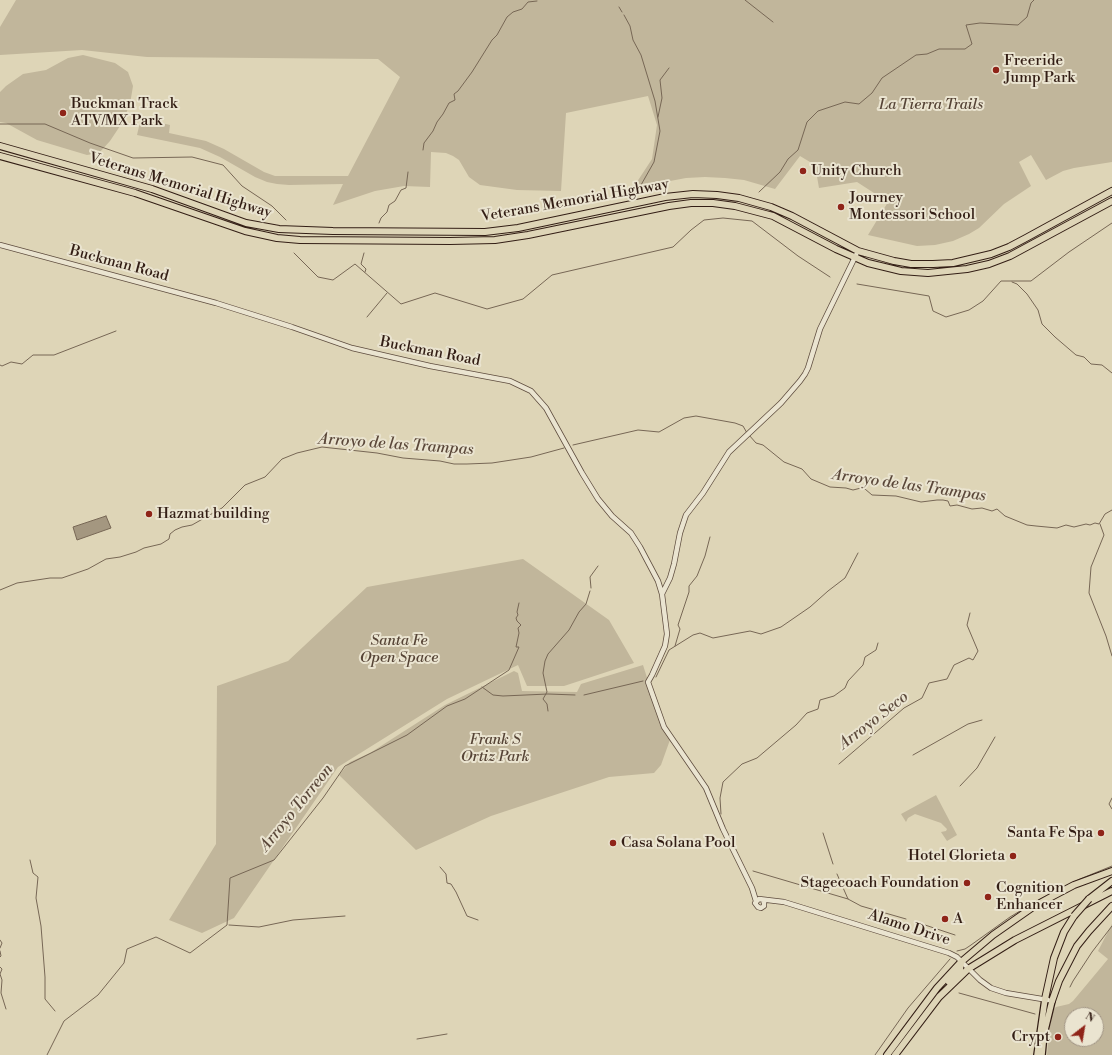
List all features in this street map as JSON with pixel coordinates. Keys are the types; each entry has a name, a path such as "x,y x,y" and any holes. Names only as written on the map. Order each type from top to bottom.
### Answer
{"highway":[{"name":"Veterans Memorial Highway","path":"0,146 152,189 246,222 279,229 326,231 485,232 518,228 665,197 704,194 739,198 771,207 792,216 858,251 911,264 940,264 970,260 991,254 1009,247 1112,191"},
{"name":"Veterans Memorial Highway","path":"0,156 135,193 244,231 277,238 311,240 495,240 528,235 669,206 702,203 735,206 773,216 854,258 884,268 912,272 945,272 972,268 999,260 1020,252 1112,201"},
{"path":"886,1055 926,1001 961,962 993,935 1033,907 1074,885 1112,871"},
{"path":"1048,1000 1054,958 1064,932 1074,916 1089,899 1112,881"},
{"path":"939,997 968,969 1015,940 1112,892"},
{"path":"1048,1000 1077,946 1112,906"},
{"path":"895,1055 939,997 944,988 960,969 961,962"}],"main road":[{"path":"1037,1055 1048,1000"},
{"path":"1042,1055 1048,1000"}],"street":[{"name":"Buckman Road","path":"0,245 216,303 352,348 430,366 510,381 531,391 546,408 598,499 612,516 631,533 658,581 662,594 667,628 666,641 648,682 664,727 706,788 725,834 752,888 760,900"},
{"path":"662,594 674,564 680,533 686,515 703,493 729,452 781,403 805,374 820,329 858,251"},
{"path":"764,905 760,900 756,904 758,907 762,908 764,905 772,901"},
{"name":"Alamo Drive","path":"760,900 790,903 945,952 953,955 982,982 998,990 1048,1000"}],"green space":[{"name":"La Tierra Trails","path":"16,0 1112,0 1112,162 1063,171 1046,180 1031,155 1019,162 1031,186 1004,204 979,228 953,241 935,245 917,246 868,235 888,202 857,182 819,188 815,165 800,156 775,189 744,180 705,177 686,178 633,188 652,159 657,125 648,96 566,113 561,191 517,190 480,185 469,177 459,160 446,153 431,152 430,187 404,186 375,191 333,205 343,184 289,185 267,182 200,148 137,135 141,118 170,125 169,133 206,141 224,149 264,172 275,176 348,176 400,77 378,59 147,57 82,50 0,55 0,27"},
{"name":"Buckman Track ATV/MX Park","path":"83,55 115,63 128,72 133,86 130,104 122,123 110,141 99,153 87,155 37,140 6,123 0,122 0,92 6,86 23,74 46,70 68,58"},
{"name":"Santa Fe Open Space","path":"523,559 609,620 634,663 564,686 527,686 518,665 447,699 338,767 234,918 202,933 169,920 216,844 217,686 288,661 367,587"},
{"name":"Frank S Ortiz Park","path":"643,665 655,703 671,737 661,765 654,773 609,777 491,816 416,850 339,775 350,762 370,753 445,705 514,671 518,673 522,691 577,692 581,684"},
{"path":"936,795 957,835 947,841 941,832 946,831 947,829 941,823 915,814 908,818 906,822 901,814"},
{"path":"1112,924 1112,1055 1047,1055 1053,1010 1056,1007 1069,1004 1073,1001 1108,959 1098,951"}],"shaded area":[{"path":"106,516 111,528 77,540 73,527"}],"waterway":[{"path":"745,0 773,22"},
{"path":"759,192 780,172 788,159 798,150 807,122 818,111 845,102 859,104 872,93 882,78 916,55 927,54 939,49 965,49 972,44 966,25 980,23 1018,25 1027,17 1031,3 1034,0"},
{"path":"423,150 424,143 433,131 449,103 455,100 454,94 472,72 492,40 497,35 507,17 513,12 522,9 528,2 537,1"},
{"path":"619,7 622,12"},
{"path":"624,15 630,26 633,40 641,55 655,101 660,131 654,162 641,185"},
{"path":"658,117 662,98 660,80 669,68"},
{"path":"0,124 45,124 90,143 133,158 192,157 223,165 242,186 272,206 286,220"},
{"path":"379,223 381,218 387,212 389,205 395,201 401,190 406,188 408,172"},
{"path":"294,253 318,277 333,280 355,264 401,304 435,293 487,309 523,299 552,275 673,247 704,220 723,218 752,221 798,256 830,277"},
{"path":"857,284 929,296 933,311 946,317 969,310 983,301 1001,281 1031,281 1069,252 1112,223"},
{"path":"364,253 361,264 366,269 365,272"},
{"path":"1012,282 1017,284 1027,294 1038,310 1042,324 1055,337 1076,355 1084,357 1091,364 1102,365 1112,373"},
{"path":"367,317 387,293"},
{"path":"0,365 2,366 11,362 22,364 33,355 54,355 116,331"},
{"name":"Arroyo de las Trampas","path":"573,445 638,430 659,432 684,418 696,416 735,423 743,426 747,433"},
{"name":"Arroyo de las Trampas","path":"749,435 756,443 763,445 784,462 802,469 811,479 830,487 853,490 861,488 865,489 872,495 896,496 921,502 943,500 948,501 950,506 957,505 972,509 982,508 992,511 997,509 1005,516 1027,525 1057,528 1066,525 1074,527 1086,524 1099,524 1105,514 1112,510"},
{"name":"Arroyo de las Trampas","path":"0,590 17,583 50,578 62,578 88,569 106,559 120,557 144,548 161,544 169,539 170,534 175,530 192,525 222,508 245,485 265,477 282,459 297,453 322,447 454,464 467,464 492,463 531,457 564,448"},
{"path":"1100,524 1104,535 1091,567 1089,593 1106,636 1112,656"},
{"path":"675,646 680,629 678,625 689,592 689,586 697,576 705,556 710,537"},
{"path":"656,677 669,650 693,635 700,633 713,638 750,631 761,634 781,627 810,607 845,578 858,553"},
{"path":"591,588 590,577 598,566"},
{"path":"548,711 547,704 543,699 547,692 543,673 545,661 548,654 569,630 579,612 586,604 590,591"},
{"name":"Arroyo Torreon","path":"47,1055 64,1021 98,995 124,963 127,949 156,937 190,953 227,925 230,878 274,860 323,798 345,766 407,735 447,706 465,699 509,670 519,647 516,647 519,633 518,628 521,625 516,618 518,615 517,612 519,603"},
{"name":"Arroyo Seco","path":"839,764 904,708 922,698 929,683 947,679 954,665 969,658 973,660 978,651 967,625 970,613"},
{"path":"721,814 720,798 723,782 742,764 757,758 796,725 807,713 818,709 820,700 834,696 845,688 848,681 863,665 865,657 876,650 878,643"},
{"path":"584,695 643,681"},
{"path":"482,687 493,695 503,696 548,694 575,695"},
{"path":"913,755 968,724 982,720"},
{"path":"960,786 977,768 995,737"},
{"path":"1112,798 1109,804 1112,809"},
{"path":"823,833 833,864"},
{"path":"30,860 33,873 38,877 36,898 41,926 45,977 45,999 55,1011"},
{"path":"957,951 965,949 1010,917 1040,899 1080,879 1112,866"},
{"path":"440,867 446,874 447,883 451,884 456,892 467,916 478,920"},
{"path":"753,871 848,899"},
{"path":"837,874 848,899 861,906 906,919"},
{"path":"229,925 259,927 293,920 345,916"},
{"path":"916,922 955,935"},
{"path":"1070,987 1092,952 1112,926"},
{"path":"0,940 2,943 0,948"},
{"path":"0,951 0,957"},
{"path":"875,1055 908,1008 950,959"},
{"path":"0,967 2,969 0,974 2,980 1,993 6,1009"},
{"path":"959,993 1035,1014"},
{"path":"417,1039 447,1034"}],"place":[{"name":"Freeride Jump Park","path":"996,70"},
{"name":"Buckman Track ATV/MX Park","path":"63,113"},
{"name":"Unity Church","path":"803,171"},
{"name":"Journey Montessori School","path":"841,207"},
{"name":"Hazmat building","path":"149,514"},
{"name":"Santa Fe Spa","path":"1101,833"},
{"name":"Casa Solana Pool","path":"613,843"},
{"name":"Hotel Glorieta","path":"1013,856"},
{"name":"Stagecoach Foundation","path":"967,883"},
{"name":"Cognition Enhancer","path":"988,897"},
{"name":"A","path":"945,919"},
{"name":"Crypt","path":"1058,1037"}]}
